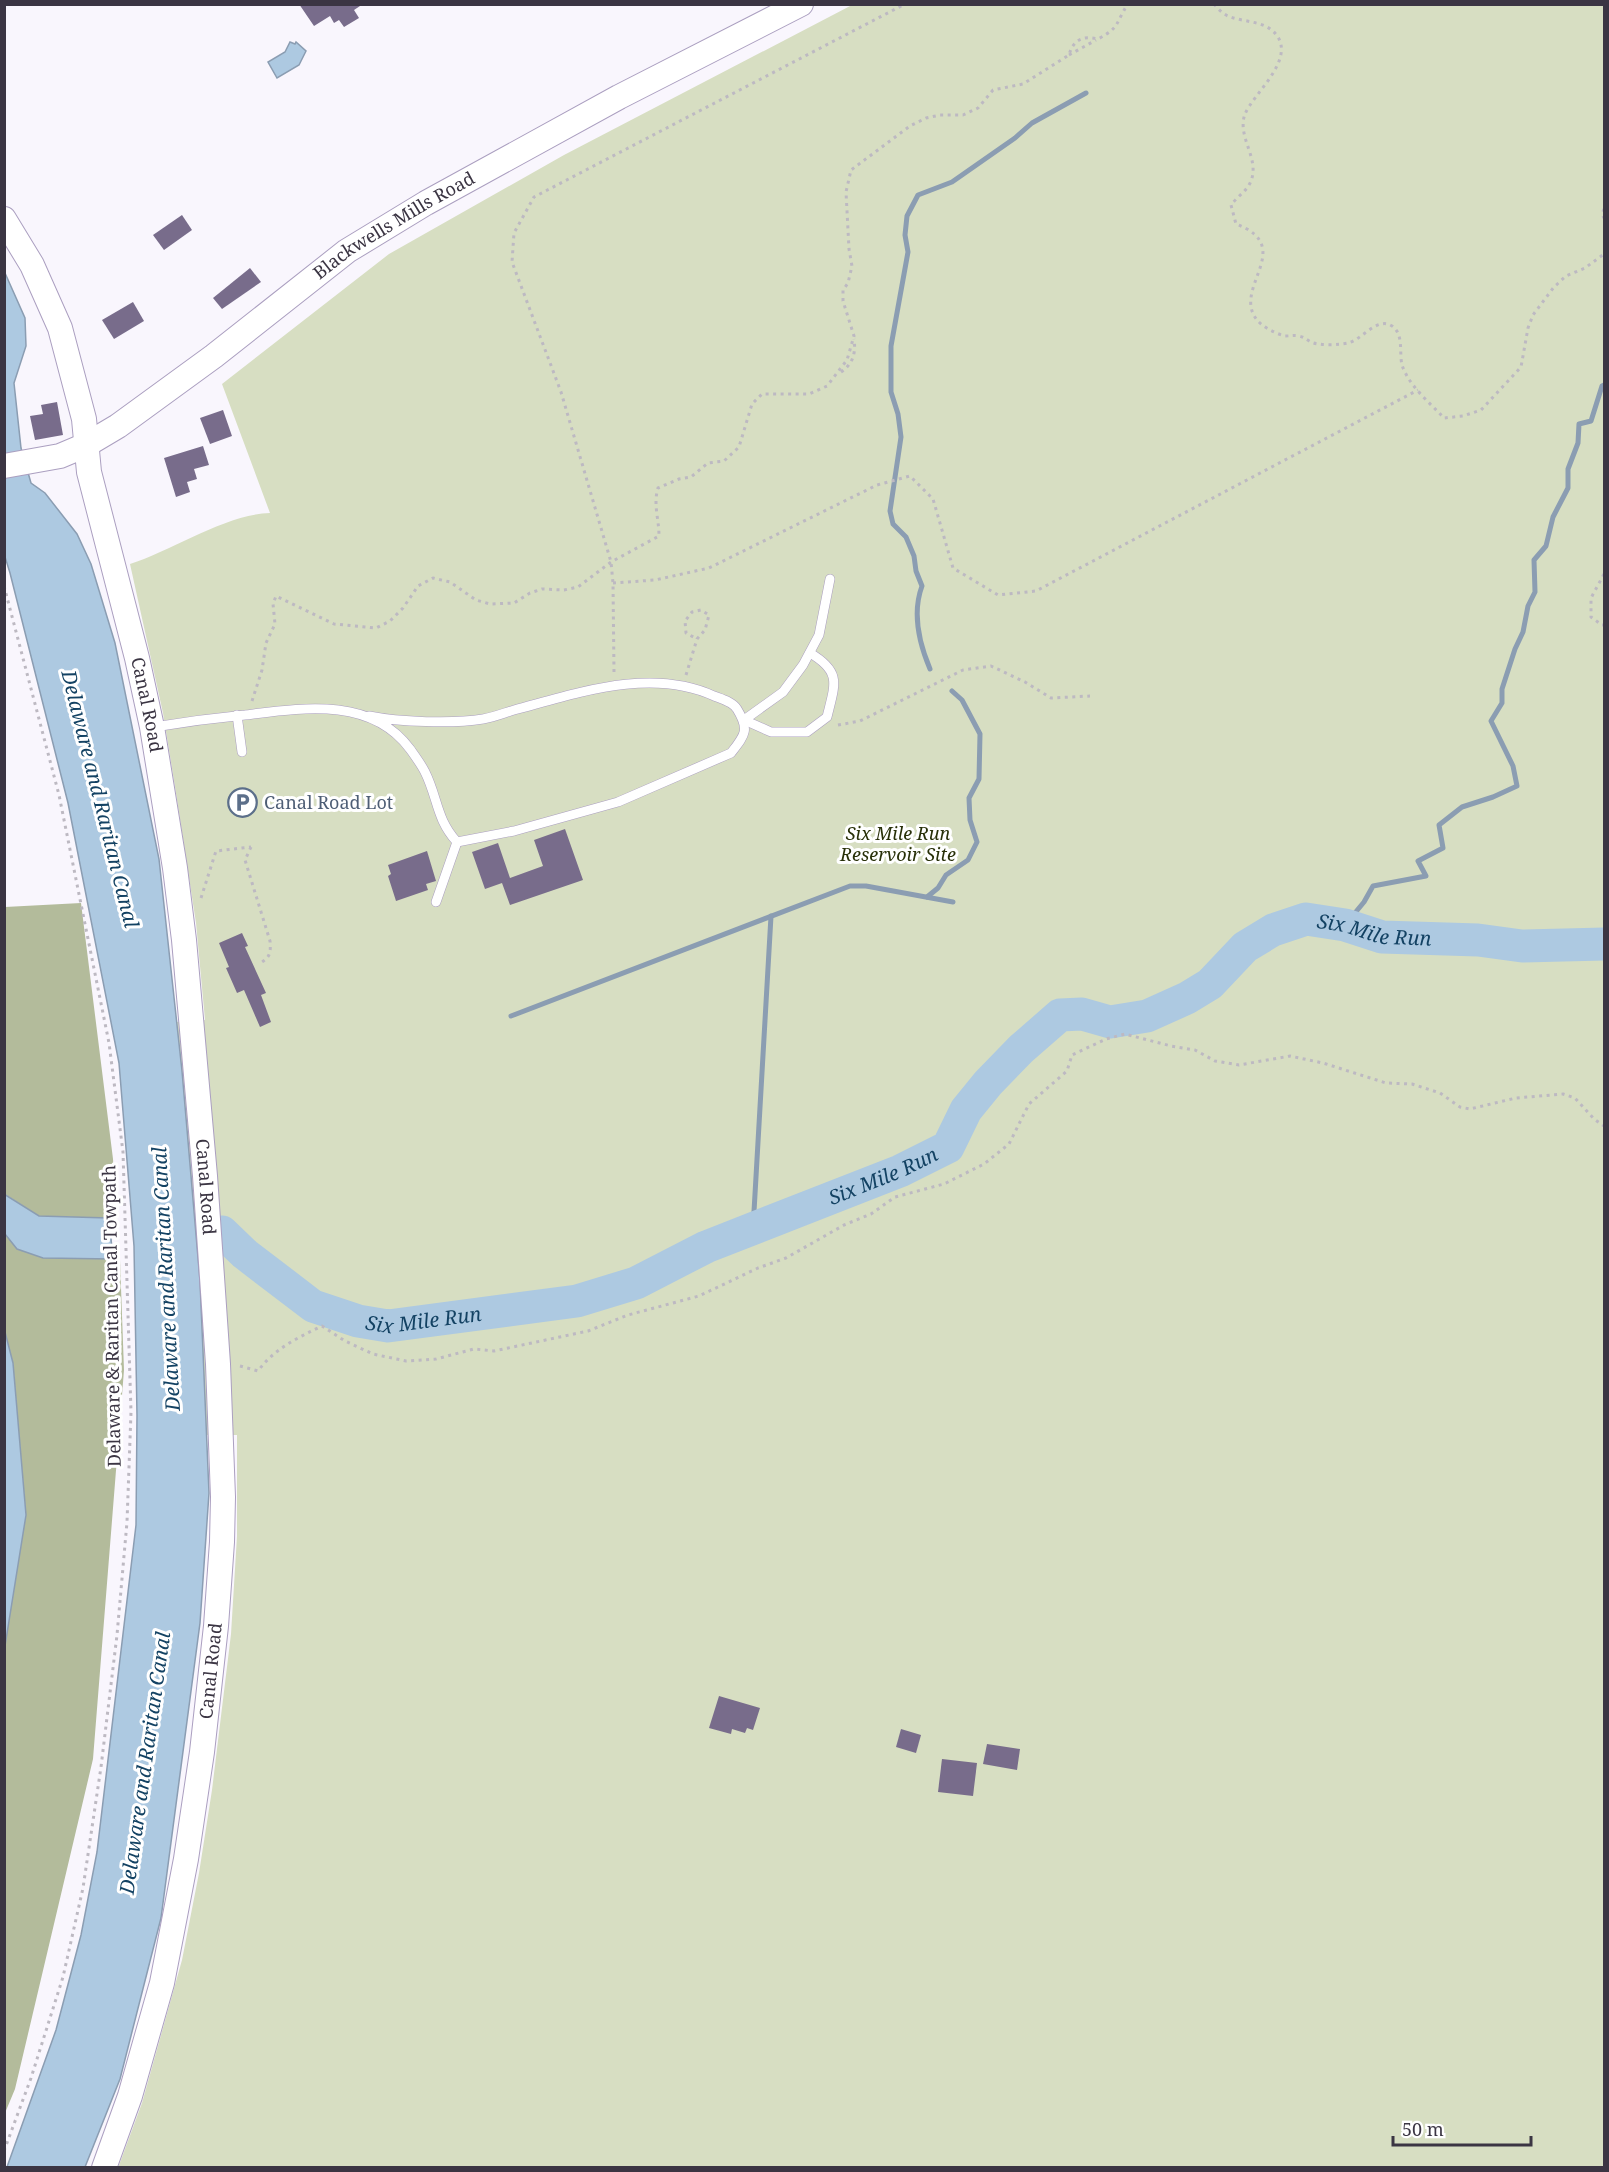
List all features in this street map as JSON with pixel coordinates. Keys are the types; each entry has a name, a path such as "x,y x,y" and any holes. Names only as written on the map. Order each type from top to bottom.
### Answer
{"street":[{"name":"Blackwells Mills Road","path":"14,464 60,456 86,445 118,426 214,356 347,251 426,203 619,97 801,4"},
{"name":"Canal Road","path":"4,219 32,265 60,328 84,419 89,472 152,727 184,940 205,1176 218,1364 223,1497 222,1542 216,1626 201,1762 186,1859 162,1983 130,2096 104,2168"}],"lane":[{"path":"744,720 783,692 803,665 819,634 830,579"},
{"path":"744,720 771,732 807,732 827,717 835,682 826,662 810,653"},
{"path":"152,727 287,708 317,707 411,721 483,719 614,686 638,683 695,687 735,705 744,720 746,729 743,737 731,753 696,769 618,802 514,831 457,842"},
{"path":"237,715 242,752"},
{"path":"369,716 398,734 410,749 425,773 446,830 457,842"},
{"path":"436,902 457,842"}],"path":[{"path":"614,686 611,562 561,392 513,262 514,233 534,197 905,4"},
{"path":"248,714 262,670 266,642 275,624 273,604 276,596 334,624 376,628 390,621 403,608 418,586 434,578 450,582 476,600 490,604 514,603 542,589 564,590 578,587 611,562 659,536 654,500 658,488 679,479 692,477 708,463 724,461 739,447 753,404 762,394 809,394 827,386 847,368 852,360 855,352 854,336 843,301 843,290 848,283 852,266 846,192 851,170 910,126 933,116 963,115 978,108 993,90 1023,84 1113,30 1128,4"},
{"path":"1214,4 1227,16 1258,23 1269,29 1279,39 1281,46 1277,66 1248,108 1243,120 1243,133 1253,159 1252,174 1249,185 1231,205 1236,224 1256,235 1263,244 1263,258 1251,295 1250,306 1259,322 1268,329 1284,336 1298,335 1316,343 1347,343 1359,338 1377,325 1392,326 1400,339 1401,361 1407,379 1444,418 1463,416 1481,410 1521,367 1528,328 1533,315 1554,287 1566,276 1585,268 1605,254"},
{"path":"1069,55 1071,48 1081,38 1098,39"},
{"path":"1605,209 1602,214 1605,218"},
{"path":"613,583 655,580 708,568 877,485 910,476 933,500 953,568 998,595 1036,591 1418,390"},
{"path":"1605,574 1592,598 1592,617 1605,625"},
{"name":"Delaware & Raritan Canal Towpath","path":"4,586 59,795 109,1042 123,1161 131,1413 127,1522 117,1635 83,1888 63,1977 31,2078 4,2151"},
{"path":"684,685 697,639 705,630 708,615 701,610 692,612 685,621 686,633 697,639"},
{"path":"807,732 860,721 963,670 991,666 1025,682 1051,698 1090,696"},
{"path":"198,908 216,851 251,847 245,860 270,941 271,953 259,964"},
{"path":"218,1364 237,1365 258,1371 268,1358 294,1339 322,1326 345,1341 373,1354 406,1361 436,1359 474,1349 494,1351 588,1331 628,1315 699,1296 786,1257 844,1225 871,1214 895,1197 944,1184 984,1164 1009,1144 1029,1104 1067,1071 1072,1055 1106,1039 1125,1034 1171,1047 1195,1050 1215,1062 1239,1065 1290,1056 1323,1063 1386,1083 1412,1084 1440,1093 1460,1107 1470,1109 1516,1098 1563,1094 1575,1098 1594,1119 1605,1126"}],"green space":[{"name":"Six Mile Run Reservoir Site","path":"852,5 1604,5 1604,2167 118,2168 142,2103 182,1960 199,1873 212,1790 231,1634 237,1536 237,1435 206,1435 200,1281 177,1022 205,1020 196,923 163,713 130,564 236,519 270,513 222,384 389,254 564,155"},
{"path":"81,903 113,1159 116,1217 109,1218 39,1216 5,1194 5,907"},
{"path":"5,1234 17,1249 120,1260 124,1370 93,1759 15,2089 5,2113 4,1646 26,1515 13,1363 5,1332"}],"water":[{"path":"290,42 295,44 296,42 306,51 299,65 277,78 268,62 285,52"},
{"name":"Delaware and Raritan Canal","path":"5,273 25,318 26,346 14,383 21,448 31,483 45,493 77,534 91,564 115,643 159,859 182,1071 200,1281 209,1493 200,1623 161,1918 120,2079 85,2167 7,2167 56,2030 81,1935 97,1852 136,1525 134,1246 119,1063 68,803 5,557"},
{"path":"4,1194 39,1216 109,1218 113,1259 43,1258 17,1249 5,1234"},
{"path":"5,1332 13,1363 26,1515 5,1646"}],"building":[{"path":"299,4 363,4 354,10 359,18 344,27 339,20 334,23 330,16 314,26"},
{"path":"182,215 192,230 164,250 153,235"},
{"path":"250,268 261,282 222,309 213,298"},
{"path":"133,302 144,321 114,339 102,320"},
{"path":"57,402 63,435 35,440 30,416 43,414 41,405"},
{"path":"223,410 232,436 210,444 200,418"},
{"path":"203,446 209,465 194,469 197,479 187,482 190,492 176,497 164,458"},
{"path":"565,829 583,880 510,905 502,883 485,889 472,852 498,843 510,878 543,866 534,840"},
{"path":"427,851 436,881 426,884 428,890 396,901 388,876 391,874 388,865"},
{"path":"242,933 248,946 245,947 266,993 261,995 271,1022 260,1027 244,990 237,993 226,968 229,967 219,943"},
{"path":"719,1696 760,1708 753,1730 747,1728 745,1733 732,1729 731,1734 709,1728"},
{"path":"901,1729 921,1735 916,1753 896,1747"},
{"path":"987,1744 1020,1749 1017,1770 983,1764"},
{"path":"942,1759 977,1763 973,1796 938,1792"}],"waterway":[{"path":"930,669 918,628 917,607 922,586 906,537 893,524 890,511 901,437 898,414 891,392 891,346 908,252 905,235 907,216 918,195 952,182 1015,138 1032,123 1086,93"},
{"path":"1345,925 1364,902 1373,886 1426,876 1418,861 1443,848 1439,825 1462,807 1517,786 1513,766 1491,721 1502,703 1502,689 1523,632 1528,606 1535,592 1534,560 1546,546 1553,517 1568,488 1568,469 1578,443 1579,424 1591,421 1604,385"},
{"path":"927,897 938,888 946,875 968,860 977,842 970,820 969,798 979,779 980,734 962,700 952,691"},
{"path":"511,1016 850,886 866,886 953,902"},
{"path":"753,1229 771,916"},
{"name":"Six Mile Run","path":"222,1232 245,1254 313,1306 358,1321 388,1326 577,1301 636,1283 706,1247 900,1171 948,1147 966,1110 988,1083 1021,1049 1060,1015 1082,1014 1110,1022 1147,1016 1187,998 1210,984 1245,947 1273,930 1306,919 1345,925 1382,937 1478,940 1522,946 1604,944"}],"place":[{"name":"Canal Road Lot","path":"243,803"}]}
